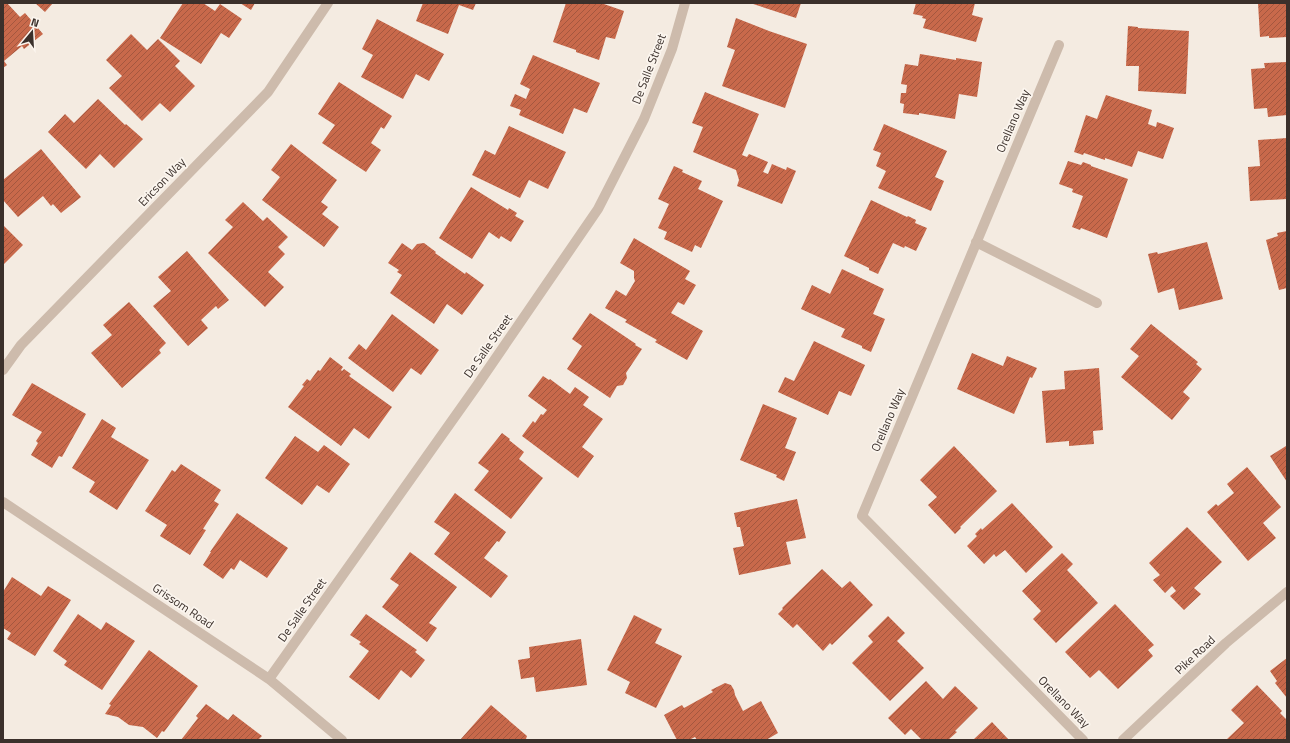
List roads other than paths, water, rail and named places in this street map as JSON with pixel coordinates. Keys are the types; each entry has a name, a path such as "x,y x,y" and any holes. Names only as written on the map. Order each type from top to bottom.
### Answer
{"street":[{"name":"Ericson Way","path":"3,370 21,345 268,92 328,3"},
{"name":"De Salle Street","path":"269,679 478,384 598,209 644,119 672,49 685,3"},
{"name":"Orellano Way","path":"1059,45 862,516 1083,740"},
{"path":"976,242 1097,303"},
{"name":"Grissom Road","path":"3,502 269,679 342,740"},
{"name":"Pike Road","path":"1123,740 1226,643 1287,592"}]}
